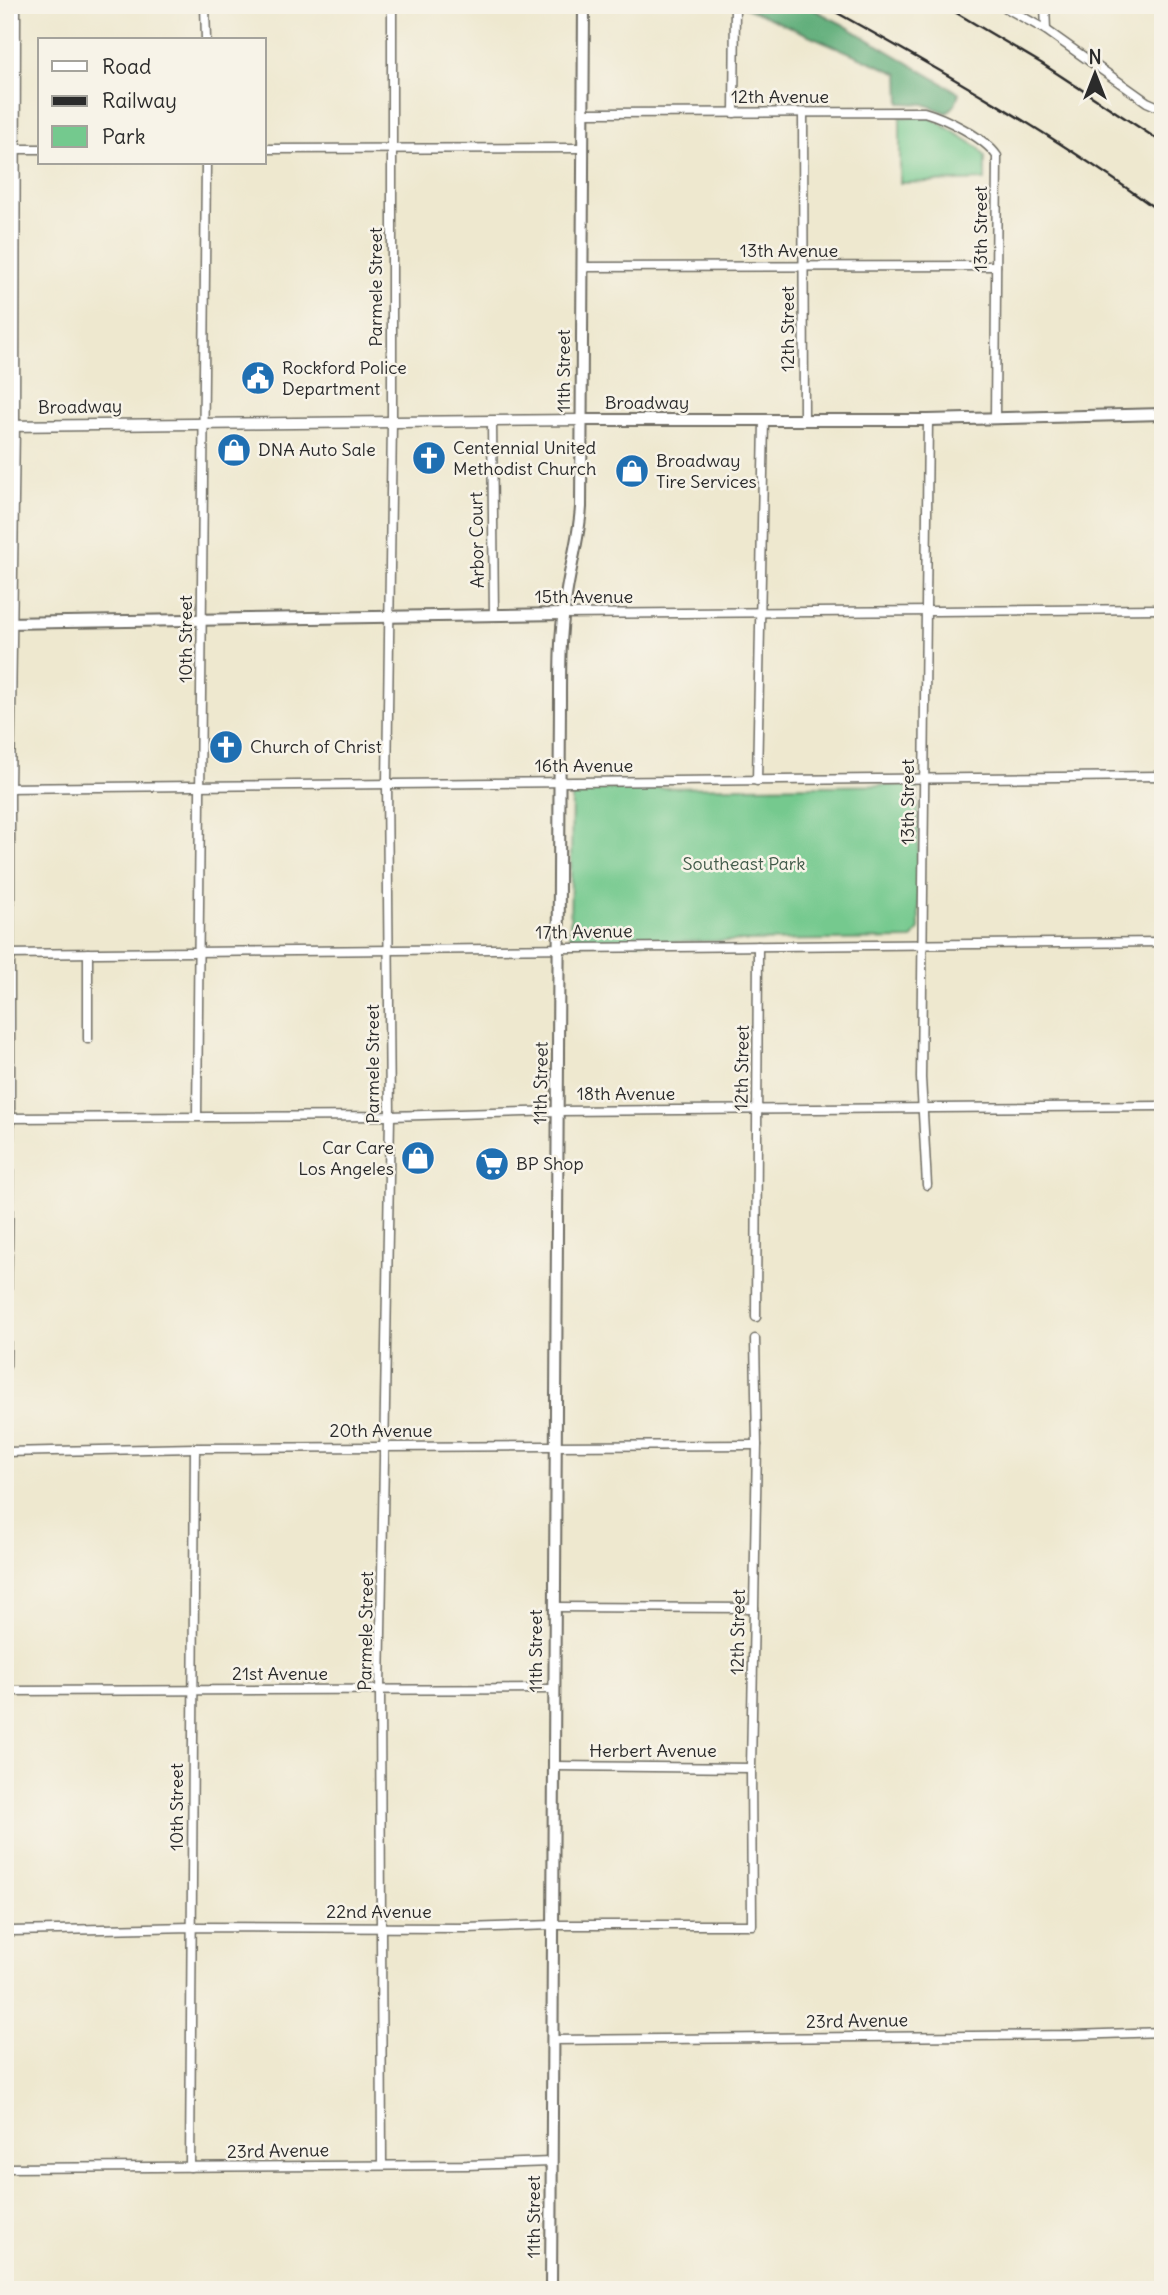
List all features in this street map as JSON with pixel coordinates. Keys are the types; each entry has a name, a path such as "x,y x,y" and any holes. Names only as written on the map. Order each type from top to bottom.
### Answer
{"main road":[{"name":"11th Street","path":"551,2290 561,644 580,525 584,5"},
{"name":"Broadway","path":"582,420 928,420 1163,414"},
{"name":"15th Avenue","path":"9,623 564,614"}],"street":[{"path":"5,1366 9,149 15,5"},
{"path":"205,5 206,38"},
{"name":"Parmele Street","path":"382,2165 380,1690 390,1116 387,783 392,5"},
{"path":"734,113 735,5"},
{"path":"1001,5 1046,30 1147,102 1163,109"},
{"path":"1045,5 1046,30"},
{"name":"12th Avenue","path":"583,113 924,111 973,135"},
{"name":"12th Street","path":"803,113 804,420"},
{"name":"13th Street","path":"973,135 997,156 995,418"},
{"path":"266,149 583,148"},
{"path":"9,149 38,149"},
{"name":"10th Street","path":"197,1116 206,164"},
{"name":"13th Avenue","path":"583,267 996,266"},
{"name":"Broadway","path":"10,426 582,420"},
{"name":"13th Street","path":"927,1185 922,1108 928,420"},
{"path":"757,781 764,421"},
{"name":"Arbor Court","path":"492,422 494,615"},
{"name":"15th Avenue","path":"564,614 1163,609"},
{"name":"16th Avenue","path":"7,788 1163,776"},
{"name":"17th Avenue","path":"7,954 1163,942"},
{"name":"12th Street","path":"757,1317 758,946"},
{"path":"88,953 88,1039"},
{"name":"18th Avenue","path":"7,1118 390,1116 558,1111 1163,1105"},
{"name":"12th Street","path":"752,1925 751,1768 757,1445 755,1339"},
{"name":"20th Avenue","path":"5,1452 195,1448 757,1445"},
{"name":"10th Street","path":"190,2167 195,1448"},
{"path":"554,1607 754,1608"},
{"name":"21st Avenue","path":"5,1690 554,1689"},
{"name":"Herbert Avenue","path":"554,1766 751,1768"},
{"name":"22nd Avenue","path":"5,1929 752,1925"},
{"name":"23rd Avenue","path":"552,2040 1163,2032"},
{"name":"23rd Avenue","path":"5,2168 551,2162"}],"green space":[{"path":"739,5 805,5 959,93 955,105 947,113 924,104 900,103 899,74"},
{"path":"900,117 930,117 979,148 985,157 985,180 900,183"},
{"name":"Southeast Park","path":"912,785 918,789 919,929 912,939 571,941 572,789"}],"railway":[{"path":"823,5 996,104 1081,157 1163,214"},
{"path":"943,5 1041,63 1163,143"}],"place":[{"name":"Rockford Police Department","path":"258,378"},
{"name":"DNA Auto Sale","path":"234,450"},
{"name":"Centennial United Methodist Church","path":"429,458"},
{"name":"Broadway Tire Services","path":"632,471"},
{"name":"Church of Christ","path":"226,747"},
{"name":"Car Care Los Angeles","path":"418,1158"},
{"name":"BP Shop","path":"492,1164"}]}
